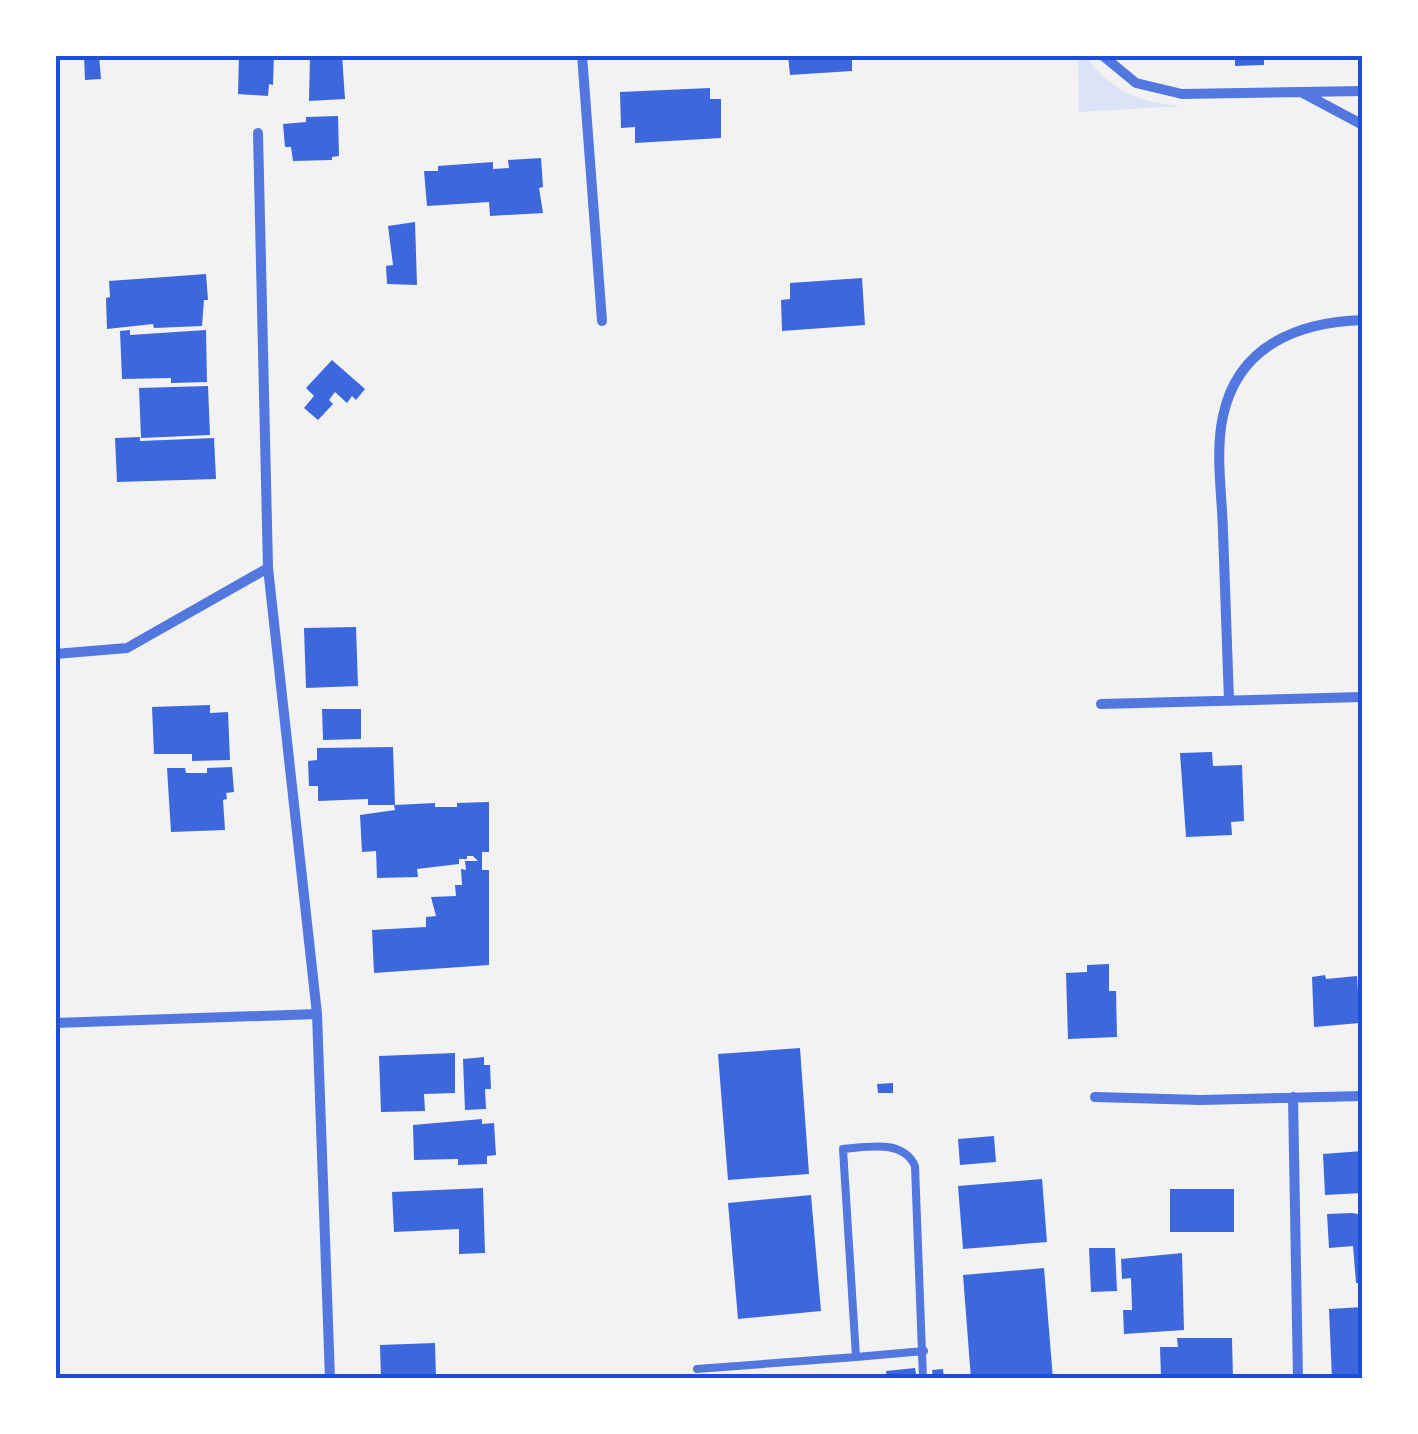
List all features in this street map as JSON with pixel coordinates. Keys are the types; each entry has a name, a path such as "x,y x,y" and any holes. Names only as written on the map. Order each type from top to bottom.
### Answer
{"street":[{"path":"582,55 602,321"},
{"path":"1102,55 1128,78 1158,90 1205,94 1363,91"},
{"path":"1302,93 1363,124"},
{"path":"258,134 268,568 317,1014 330,1379"},
{"path":"1229,700 1220,438 1230,392 1245,368 1283,336 1324,322 1363,320"},
{"path":"55,654 127,648 268,568"},
{"path":"1101,704 1363,697"},
{"path":"55,1024 317,1014"},
{"path":"1095,1097 1201,1100 1363,1096"},
{"path":"1294,1097 1298,1379"}],"lane":[{"path":"856,1357 843,1149 892,1147 913,1160 918,1188 923,1379"},
{"path":"697,1369 924,1351"}],"shaded area":[{"path":"1078,55 1084,55 1105,78 1126,92 1182,106 1079,112"}],"building":[{"path":"84,55 99,55 101,79 85,80"},
{"path":"239,55 274,55 273,85 269,84 268,96 238,94"},
{"path":"310,55 342,55 345,99 309,101"},
{"path":"788,55 852,55 852,71 790,75"},
{"path":"1235,55 1264,55 1264,65 1235,66"},
{"path":"710,88 710,99 721,99 721,138 635,143 635,127 621,128 620,92"},
{"path":"338,116 339,156 332,160 293,161 291,147 285,147 283,124 306,122 306,117"},
{"path":"541,158 543,187 539,188 543,213 490,216 489,202 427,206 424,171 438,171 438,166 493,162 493,169 509,168 508,160"},
{"path":"415,222 417,285 387,284 386,266 393,265 388,226"},
{"path":"206,274 208,300 204,300 202,326 154,328 153,324 107,329 109,281"},
{"path":"862,278 865,325 782,331 781,300 790,299 790,283"},
{"path":"130,330 130,335 206,330 207,382 122,379 120,331"},
{"path":"332,360 365,389 356,400 352,396 347,403 335,392 329,400 333,404 318,420 304,408 314,396 306,388"},
{"path":"208,386 210,435 141,438 139,388"},
{"path":"140,437 140,441 214,438 216,479 117,482 115,438"},
{"path":"356,627 358,686 306,688 304,628"},
{"path":"210,705 210,713 228,712 230,760 192,761 192,754 154,754 152,707"},
{"path":"322,709 361,709 361,739 323,740"},
{"path":"1359,740 1363,740 1363,772 1359,772"},
{"path":"393,747 395,805 435,803 435,807 457,807 457,803 489,802 489,852 482,852 482,870 489,870 489,965 374,973 372,930 426,927 426,917 436,916 431,897 456,896 455,885 462,885 465,861 478,861 467,856 459,859 459,864 417,869 418,877 377,878 376,851 362,852 360,815 395,810 394,805 368,805 368,799 318,801 318,786 309,786 308,761 317,760 317,748"},
{"path":"1212,752 1213,766 1242,765 1244,821 1231,822 1232,835 1186,837 1180,753"},
{"path":"232,767 234,792 226,793 227,799 223,800 225,830 171,832 167,768 207,773 207,768"},
{"path":"1109,964 1109,991 1116,991 1117,1037 1068,1039 1066,973 1087,972 1087,965"},
{"path":"1325,975 1326,979 1357,976 1360,1023 1314,1027 1312,977"},
{"path":"800,1048 809,1174 728,1180 718,1054"},
{"path":"455,1053 455,1093 424,1094 425,1111 381,1112 379,1056"},
{"path":"484,1057 484,1065 490,1065 491,1089 485,1089 486,1109 465,1110 463,1059"},
{"path":"893,1083 893,1093 878,1093 877,1084"},
{"path":"482,1119 482,1124 494,1123 496,1155 487,1156 487,1164 458,1165 458,1159 414,1160 413,1125"},
{"path":"994,1136 996,1162 960,1165 958,1139"},
{"path":"1363,1151 1363,1193 1325,1195 1323,1154"},
{"path":"1042,1179 1047,1242 963,1249 958,1186"},
{"path":"483,1188 485,1253 459,1254 459,1229 394,1232 392,1192"},
{"path":"1170,1189 1234,1189 1234,1232 1170,1232"},
{"path":"811,1195 821,1311 738,1319 728,1203"},
{"path":"1327,1214 1363,1215 1363,1283 1356,1283 1353,1246 1329,1248"},
{"path":"1089,1248 1115,1248 1117,1291 1091,1292"},
{"path":"1182,1253 1184,1330 1124,1334 1123,1310 1132,1310 1131,1278 1122,1279 1121,1259"},
{"path":"1044,1268 1053,1379 971,1379 963,1275"},
{"path":"1363,1307 1363,1379 1332,1379 1329,1309"},
{"path":"1177,1338 1232,1338 1233,1379 1161,1377 1160,1347 1178,1347"},
{"path":"435,1343 436,1379 381,1379 380,1345"},
{"path":"915,1368 917,1379 887,1379 886,1371"},
{"path":"943,1369 944,1379 933,1379 932,1370"}]}
